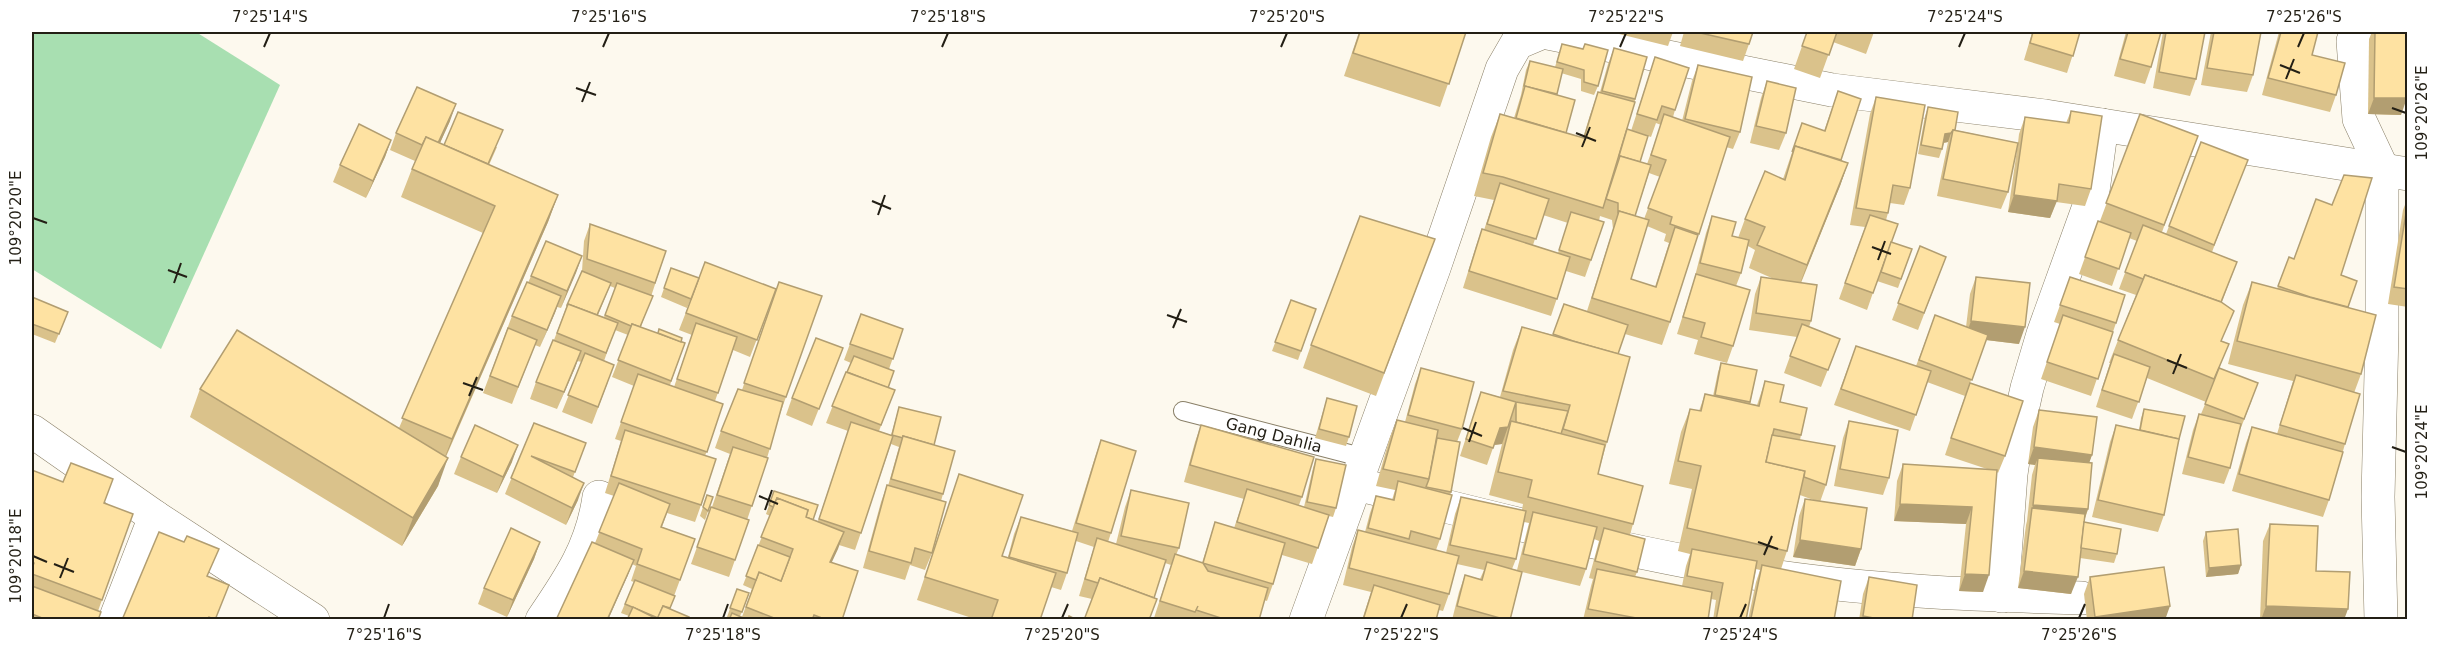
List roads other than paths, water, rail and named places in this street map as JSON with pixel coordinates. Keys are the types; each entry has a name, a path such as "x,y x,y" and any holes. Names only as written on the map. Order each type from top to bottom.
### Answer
{"street":[{"path":"1306,620 1434,268 1502,69 1517,43 1543,32 1832,90 2102,124 2395,171"},
{"path":"2358,32 2353,41 2359,119 2395,171 2382,331 2378,497 2381,612"},
{"path":"2002,596 2011,474 2017,433 2043,334 2091,198 2102,124"},
{"path":"32,431 155,517 313,620"},
{"path":"1360,471 1568,536 1763,575 1873,589 2082,598"},
{"path":"542,620 572,576 586,548 596,521 599,497"},
{"path":"115,620 155,517"}],"lane":[{"name":"Gang Dahlia","path":"1183,411 1360,471"}]}
